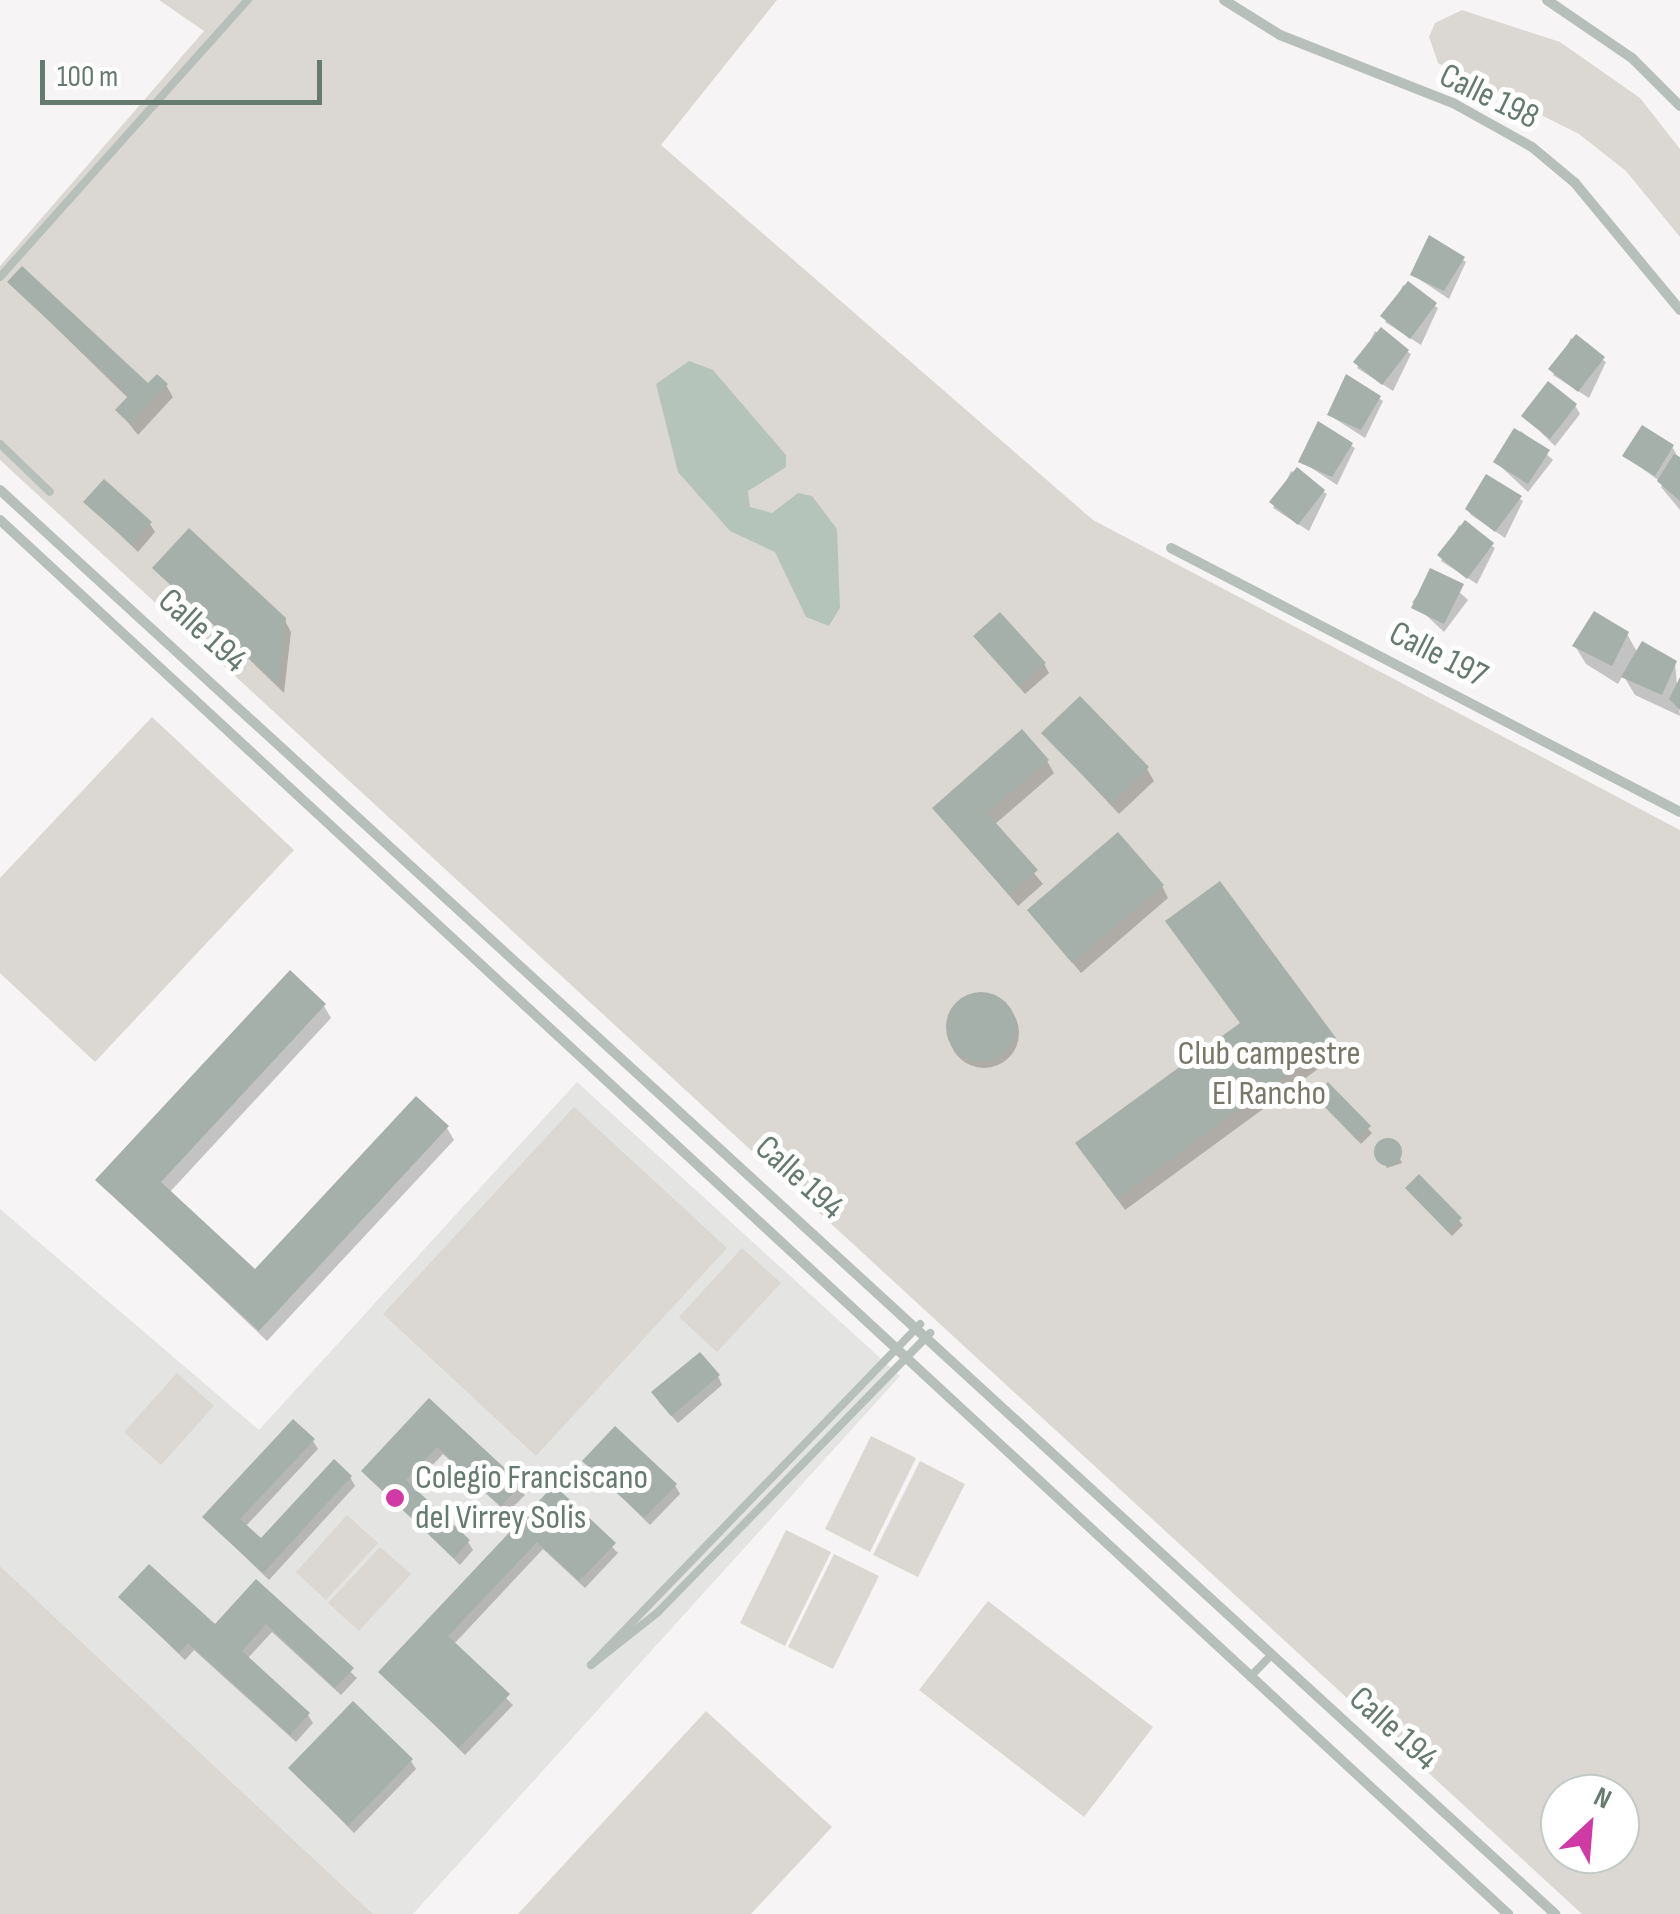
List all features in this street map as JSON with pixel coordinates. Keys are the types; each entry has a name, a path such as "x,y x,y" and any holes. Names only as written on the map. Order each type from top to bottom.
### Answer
{"street":[{"name":"Calle 198","path":"1224,0 1297,43 1453,103 1532,147 1576,183 1680,310"},
{"path":"1547,0 1632,58 1680,106"},
{"name":"Calle 194","path":"0,490 22,504 930,1333 1271,1655 1555,1914"},
{"name":"Calle 194","path":"0,522 1508,1914"},
{"name":"Calle 197","path":"1171,548 1680,812"}],"lane":[{"path":"0,277 248,0"},
{"path":"0,444 50,492"},
{"path":"0,522 22,504"},
{"path":"920,1324 591,1665 658,1612 930,1333"},
{"path":"1249,1679 1271,1655"}],"shaded area":[{"path":"689,361 713,370 786,455 786,467 748,491 750,507 772,513 798,493 812,496 837,529 840,608 829,626 806,617 775,552 730,531 678,472 656,384"},
{"name":"Colegio Franciscano del Virrey Solis","path":"577,1082 900,1376 413,1914 373,1914 0,1566 0,1209 259,1430"}],"green space":[{"name":"Club campestre El Rancho","path":"159,0 777,0 661,145 1093,520 1680,830 1680,1914 1582,1914 0,460 0,266 204,31"},
{"path":"1462,10 1560,42 1640,98 1680,149 1680,237 1626,171 1579,134 1438,63 1429,37 1435,23"},
{"path":"152,717 294,850 95,1062 0,973 0,878"},
{"path":"574,1107 727,1248 536,1456 383,1314"},
{"path":"742,1248 781,1283 717,1352 679,1317"},
{"path":"177,1373 214,1406 161,1465 124,1432"},
{"path":"871,1436 916,1458 870,1552 825,1529"},
{"path":"920,1461 965,1484 918,1577 873,1555"},
{"path":"347,1515 378,1543 326,1600 296,1572"},
{"path":"786,1530 831,1552 785,1646 740,1623"},
{"path":"380,1547 411,1574 359,1631 328,1603"},
{"path":"834,1554 879,1576 833,1669 788,1647"},
{"path":"0,1566 373,1914 0,1914"},
{"path":"988,1601 1153,1727 1084,1817 919,1690"},
{"path":"706,1711 832,1827 751,1914 518,1914"}],"building":[{"path":"1429,235 1465,257 1444,291 1410,275"},
{"path":"22,266 148,383 157,374 168,384 130,424 115,410 129,395 7,282"},
{"path":"1408,281 1437,303 1410,339 1380,316"},
{"path":"1381,327 1409,350 1382,385 1353,362"},
{"path":"1576,334 1605,357 1578,392 1548,369"},
{"path":"1346,374 1381,396 1361,430 1327,415"},
{"path":"1548,381 1577,404 1550,439 1521,416"},
{"path":"1318,421 1353,443 1332,477 1298,462"},
{"path":"1642,425 1674,445 1655,476 1622,456"},
{"path":"1514,428 1550,450 1528,484 1493,462"},
{"path":"1674,454 1680,457 1680,501 1657,481"},
{"path":"1297,467 1325,490 1298,525 1269,502"},
{"path":"1486,474 1522,496 1495,532 1465,509"},
{"path":"104,479 152,522 132,545 83,502"},
{"path":"1465,520 1494,543 1467,579 1437,555"},
{"path":"189,528 286,618 278,684 152,568"},
{"path":"1430,568 1464,584 1444,624 1411,608"},
{"path":"1594,611 1629,632 1612,666 1572,646"},
{"path":"1000,612 1046,663 1019,687 973,636"},
{"path":"1642,641 1677,661 1662,695 1621,677"},
{"path":"1680,677 1680,710 1669,699"},
{"path":"1080,696 1149,767 1111,804 1041,733"},
{"path":"1022,729 1049,760 987,813 1038,870 1009,895 932,808"},
{"path":"1118,832 1164,885 1072,963 1027,910"},
{"path":"1220,881 1336,1038 1117,1199 1075,1143 1240,1023 1165,921"},
{"path":"290,970 326,1004 161,1182 255,1269 416,1096 449,1126 259,1331 95,1180"},
{"path":"981,992 1006,1002 1016,1027 1006,1052 981,1062 956,1052 946,1027 956,1002"},
{"path":"1328,1082 1371,1126 1357,1140 1314,1096"},
{"path":"1388,1138 1398,1142 1402,1152 1398,1162 1388,1166 1378,1162 1374,1152 1378,1142"},
{"path":"1419,1174 1462,1218 1448,1232 1405,1188"},
{"path":"700,1352 720,1375 671,1416 651,1392"},
{"path":"429,1398 522,1484 501,1506 437,1447 406,1480 470,1540 454,1558 361,1471"},
{"path":"293,1419 315,1439 240,1519 261,1538 334,1459 352,1476 263,1573 202,1517"},
{"path":"615,1426 677,1484 644,1518 582,1461"},
{"path":"554,1485 616,1543 579,1581 537,1542 448,1636 510,1694 459,1748 378,1672"},
{"path":"149,1564 215,1624 256,1579 354,1668 335,1688 266,1624 242,1651 310,1713 290,1735 188,1643 179,1653 118,1597"},
{"path":"353,1701 413,1759 348,1826 288,1768"}],"place":[{"name":"Colegio Franciscano del Virrey Solis","path":"395,1498"}]}
